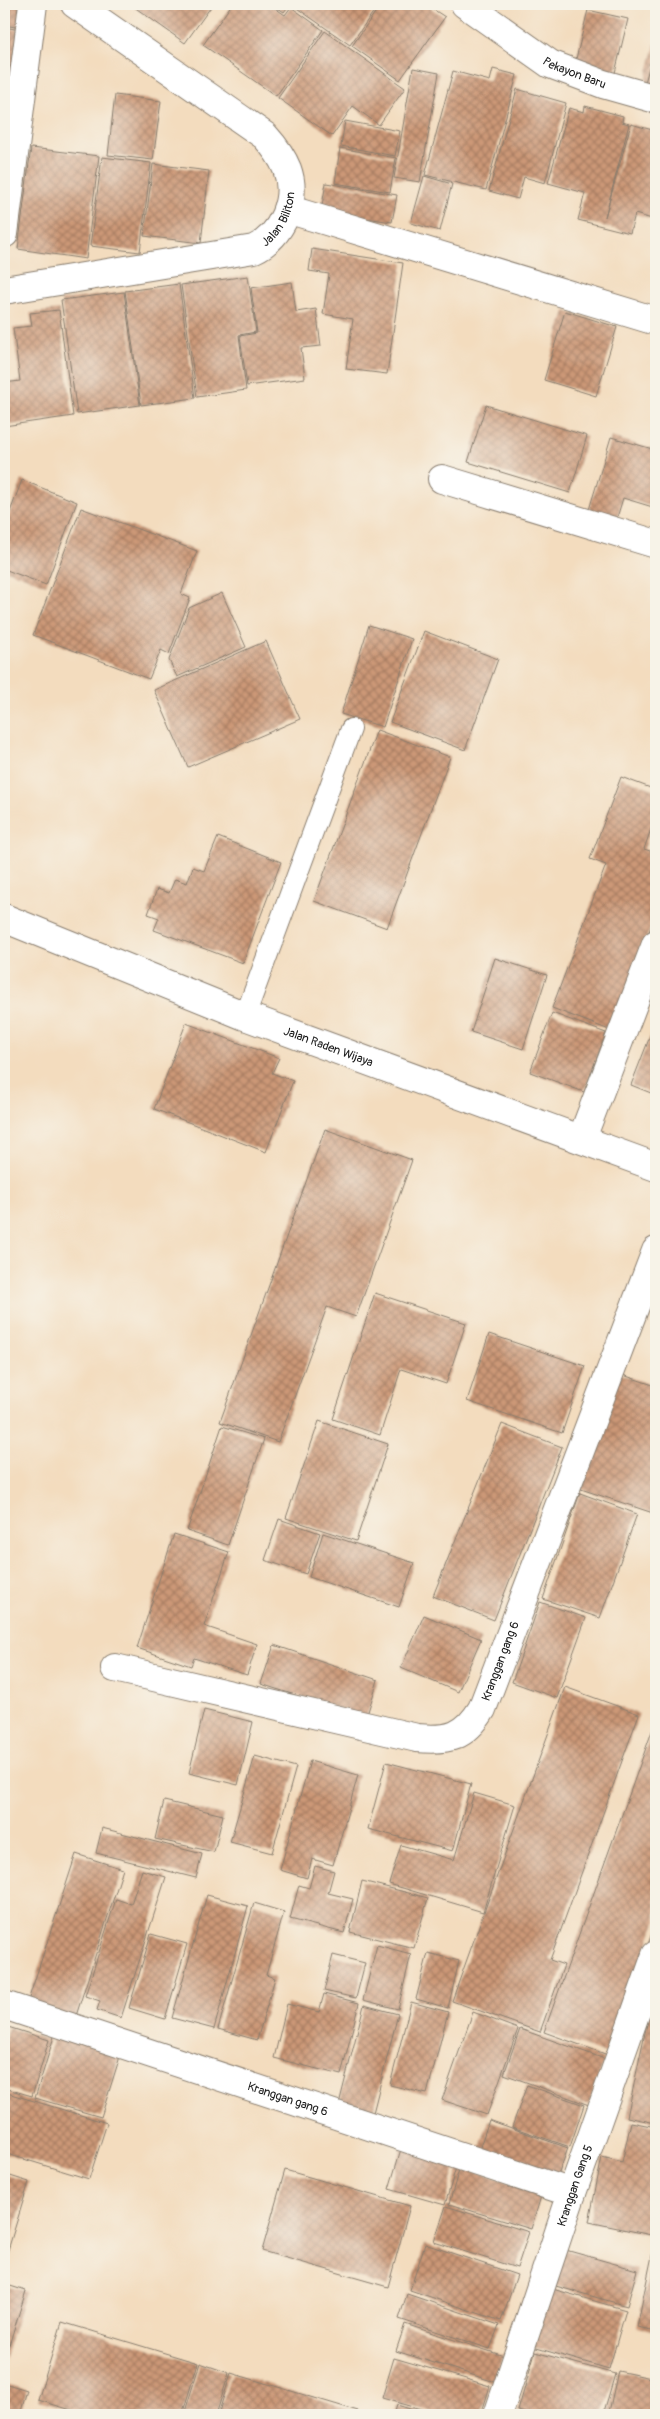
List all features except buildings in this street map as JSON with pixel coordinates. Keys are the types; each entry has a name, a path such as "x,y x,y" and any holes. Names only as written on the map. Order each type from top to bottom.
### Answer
{"street":[{"path":"4,234 33,4"},
{"name":"Jalan Biliton","path":"4,290 254,249 266,244 274,236 288,209 290,189 288,171 280,154 266,136 75,4"},
{"name":"Pekayon Baru","path":"465,4 500,31 550,64 603,84 656,100"},
{"path":"288,209 656,320"},
{"path":"442,479 656,544"},
{"name":"Jalan Raden Wijaya","path":"4,918 245,1016 582,1138 656,1167"},
{"path":"582,1138 656,944"},
{"name":"Kranggan gang 6","path":"115,1668 417,1738 435,1740 455,1736 472,1725 482,1709 656,1251"},
{"name":"Kranggan Gang 5","path":"498,2415 572,2193 656,1955"},
{"name":"Kranggan gang 6","path":"4,2005 572,2193"}],"lane":[{"path":"245,1016 351,729"}]}
